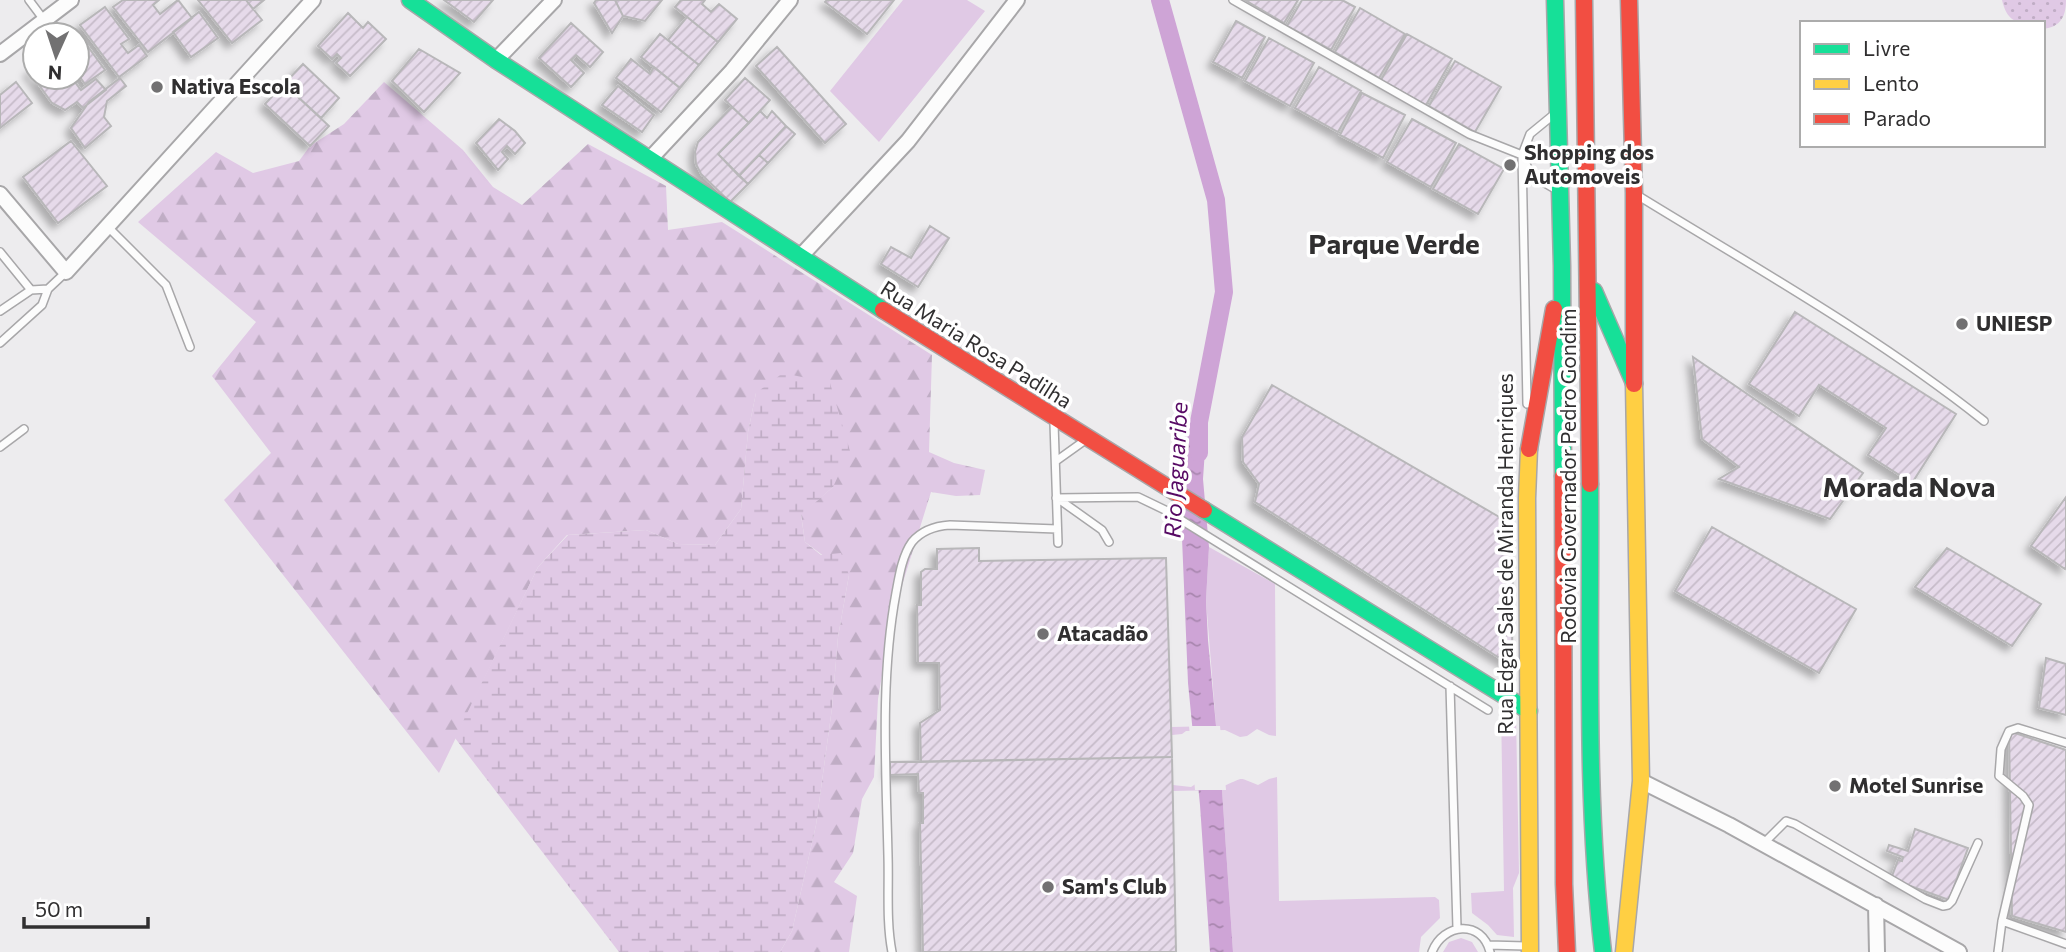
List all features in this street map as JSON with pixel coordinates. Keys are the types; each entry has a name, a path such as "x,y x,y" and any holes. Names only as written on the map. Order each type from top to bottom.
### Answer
{"main road":[{"name":"Rua Maria Rosa Padilha","path":"410,0 496,60 1054,419 1529,711"},
{"name":"Rodovia Governador Pedro Gondim","path":"1555,0 1562,266 1564,884 1567,952"},
{"name":"Rodovia Governador Pedro Gondim","path":"1584,0 1589,280 1592,801 1595,884 1603,952"},
{"path":"1624,952 1641,781 1629,0"},
{"path":"1529,443 1562,266"},
{"path":"1589,280 1634,383"},
{"name":"Rua Edgar Sales de Miranda Henriques","path":"1529,443 1530,949"}],"street":[{"path":"0,54 71,0"},
{"path":"0,194 66,272 313,0"},
{"path":"496,60 554,0"},
{"path":"650,159 732,71 790,0"},
{"path":"800,257 908,141 1017,0"},
{"path":"1641,781 1763,844 1959,952"},
{"path":"1876,905 1877,946"}],"lane":[{"path":"29,0 45,20"},
{"path":"1233,0 1469,134 1522,155 1531,175 1560,192"},
{"path":"1522,155 1530,134 1558,111"},
{"name":"Rua Edgar Sales de Miranda Henriques","path":"1522,155 1529,443"},
{"path":"1634,193 1777,280 1943,389 1984,421"},
{"path":"108,227 166,285 190,347"},
{"path":"0,252 31,290"},
{"path":"0,342 42,305 48,289 66,272"},
{"path":"0,311 31,290 48,289"},
{"path":"1054,419 1058,543"},
{"path":"0,447 24,429"},
{"path":"1056,461 1086,439"},
{"path":"1056,498 1138,497 1165,510 1488,710"},
{"path":"1056,498 1102,530 1109,542"},
{"path":"892,952 886,745 887,686 891,624 904,560 911,543 934,526 1057,530"},
{"path":"1450,687 1457,928"},
{"path":"1998,952 2002,921 2029,805 2024,796 1999,776 2001,749 2008,731 2018,728 2066,743"},
{"path":"1763,844 1786,821 1795,824 1942,906 1952,901 1978,843"},
{"path":"2002,921 2066,944"},
{"path":"1432,952 1437,940 1446,932 1457,928 1475,932 1489,949 1530,949"},
{"path":"1877,946 1888,952"}],"green space":[{"path":"903,0 967,0 985,11 879,142 830,91"},
{"path":"2002,0 2066,0 2061,20 2045,29 2045,21 2016,21 2008,15"},
{"path":"384,82 463,150 493,187 522,205 588,144 666,186 668,230 722,222 932,355 929,452 954,463 985,470 980,495 956,496 931,492 891,621 878,699 874,777 862,799 853,853 834,882 857,896 849,952 780,952 792,931 816,825 832,708 838,637 849,575 805,542 801,514 833,487 756,393 748,432 741,509 715,545 678,544 646,530 567,535 538,567 439,773 224,500 271,453 212,376 256,322 138,222 216,152 253,173 299,161 310,146 344,124"},
{"path":"783,373 830,383 850,451 833,487 801,515 805,542 821,555 841,553 849,575 838,637 832,708 816,825 792,931 780,952 619,952 455,738 538,567 568,535 646,530 678,544 715,545 741,509 748,432 756,393"},
{"path":"1209,547 1275,584 1276,736 1257,729 1240,737 1225,730 1186,731 1172,735 1172,727 1216,726 1206,600"},
{"path":"1501,707 1516,715 1519,873 1513,888 1514,937 1497,935 1472,913 1471,893 1504,891"},
{"path":"1277,777 1279,901 1435,897 1439,900 1440,918 1421,937 1419,952 1233,952 1222,790 1173,791 1173,785 1191,787 1200,781 1224,786 1241,779 1258,785"},
{"path":"1461,938 1472,942 1478,952 1443,952 1449,942"}],"water":[{"path":"1185,426 1206,435 1203,479 1209,547 1206,600 1208,640 1233,952 1210,952 1188,683 1182,538"}],"pier":[{"path":"1189,726 1220,726 1226,790 1195,790"}],"building":[{"path":"123,0 159,0 153,5 160,14 178,0 192,18 148,52 113,7"},
{"path":"198,0 246,0 262,20 232,43"},
{"path":"246,0 264,0 253,9"},
{"path":"444,0 493,0 474,22"},
{"path":"596,0 615,0 623,16 612,33 594,3"},
{"path":"615,0 662,0 645,21 623,16"},
{"path":"681,0 705,0 702,4 711,12 719,4 737,19 718,42 675,7"},
{"path":"894,0 867,34 825,2"},
{"path":"1245,0 1298,0 1284,23"},
{"path":"1302,0 1342,0 1355,7 1331,50 1287,26"},
{"path":"105,7 129,39 121,44 128,53 139,45 147,56 119,77 91,40 91,21 86,21"},
{"path":"1360,8 1405,34 1379,78 1335,52"},
{"path":"199,12 218,38 191,57 173,32"},
{"path":"348,13 363,28 368,22 386,39 350,76 336,63 341,58 337,54 332,59 318,46"},
{"path":"687,17 718,42 699,65 668,40"},
{"path":"1236,21 1265,37 1242,78 1213,62"},
{"path":"571,23 603,52 590,67 576,55 571,60 584,73 571,87 539,58"},
{"path":"660,34 699,65 680,88 641,57"},
{"path":"1407,34 1452,59 1426,105 1381,80"},
{"path":"1269,38 1314,63 1290,106 1245,81"},
{"path":"777,47 846,124 825,143 756,66"},
{"path":"419,49 460,73 424,112 392,81"},
{"path":"91,51 105,70 91,80"},
{"path":"631,59 650,74 654,67 680,88 661,112 616,78"},
{"path":"1455,61 1501,87 1475,132 1429,106"},
{"path":"303,64 339,98 321,118 284,84"},
{"path":"1319,67 1361,91 1338,132 1295,108"},
{"path":"120,78 126,86 107,101 104,117 111,126 85,148 71,128 89,102"},
{"path":"745,78 770,100 749,123 725,100"},
{"path":"96,79 106,90 83,108 77,102 65,110 52,103 43,91 91,91 91,83"},
{"path":"16,82 32,103 0,128 0,95"},
{"path":"284,84 329,126 310,146 265,104"},
{"path":"618,86 654,115 642,132 602,105"},
{"path":"1362,93 1405,115 1383,158 1340,135"},
{"path":"732,107 749,123 718,154 748,184 730,202 701,174 696,164 695,152 698,142"},
{"path":"760,111 767,118 772,111 786,126 739,176 718,154"},
{"path":"499,119 525,143 515,154 507,146 502,152 508,159 498,170 476,143"},
{"path":"1412,119 1456,143 1431,187 1387,162"},
{"path":"786,126 795,134 768,163 759,155"},
{"path":"71,141 107,186 58,223 23,177"},
{"path":"1459,144 1504,169 1478,214 1433,189"},
{"path":"759,155 768,163 748,184 739,176"},
{"path":"930,226 949,238 918,287 881,264 891,247 911,258"},
{"path":"1795,312 1956,414 1912,483 1868,455 1886,428 1819,385 1799,416 1749,384"},
{"path":"1693,357 1863,473 1830,519 1719,479 1739,467 1702,439"},
{"path":"1272,385 1513,525 1512,666 1255,502 1259,484 1243,462 1242,437"},
{"path":"2066,497 2066,567 2065,569 2031,546"},
{"path":"1712,527 1856,609 1819,673 1675,591"},
{"name":"Atacadão","path":"979,548 979,561 1166,558 1172,757 921,762 920,723 940,710 939,663 918,663 917,605 921,605 921,572 925,569 937,569 937,549"},
{"path":"1947,548 2041,604 2012,646 1915,587"},
{"path":"2046,658 2066,664 2066,715 2039,708"},
{"path":"2009,731 2066,750 2066,932 2012,916"},
{"name":"Sam's Club","path":"1172,757 1176,952 923,952 920,823 923,823 923,793 919,793 918,774 890,775 890,762"},
{"path":"1915,829 1968,848 1949,900 1891,879 1898,860 1902,861 1903,857 1887,851 1889,845 1908,851"}],"waterway":[{"name":"Rio Jaguaribe","path":"1160,0 1216,200 1224,292 1199,422 1199,453"}],"traffic: fast":[{"path":"410,0 496,60 883,310"},
{"path":"1555,0 1562,266 1563,476"},
{"path":"1594,291 1634,383"},
{"path":"1590,484 1591,777 1603,952"},
{"path":"1204,510 1529,711"}],"traffic: slow":[{"path":"1624,952 1641,781 1634,384"},
{"path":"1529,449 1530,952"}],"traffic: jam":[{"path":"1584,0 1590,484"},
{"path":"1629,0 1634,193 1634,384"},
{"path":"1529,449 1554,309"},
{"path":"883,310 1204,510"},
{"path":"1563,476 1564,884 1567,952"}],"place":[{"name":"Nativa Escola","path":"157,87"},
{"name":"Shopping dos Automoveis","path":"1510,165"},
{"name":"UNIESP","path":"1962,324"},
{"name":"Atacadão","path":"1043,634"},
{"name":"Motel Sunrise","path":"1835,786"},
{"name":"Sam's Club","path":"1048,887"}],"district":[{"name":"Parque Verde","path":"1394,244"},
{"name":"Morada Nova","path":"1909,487"}]}
